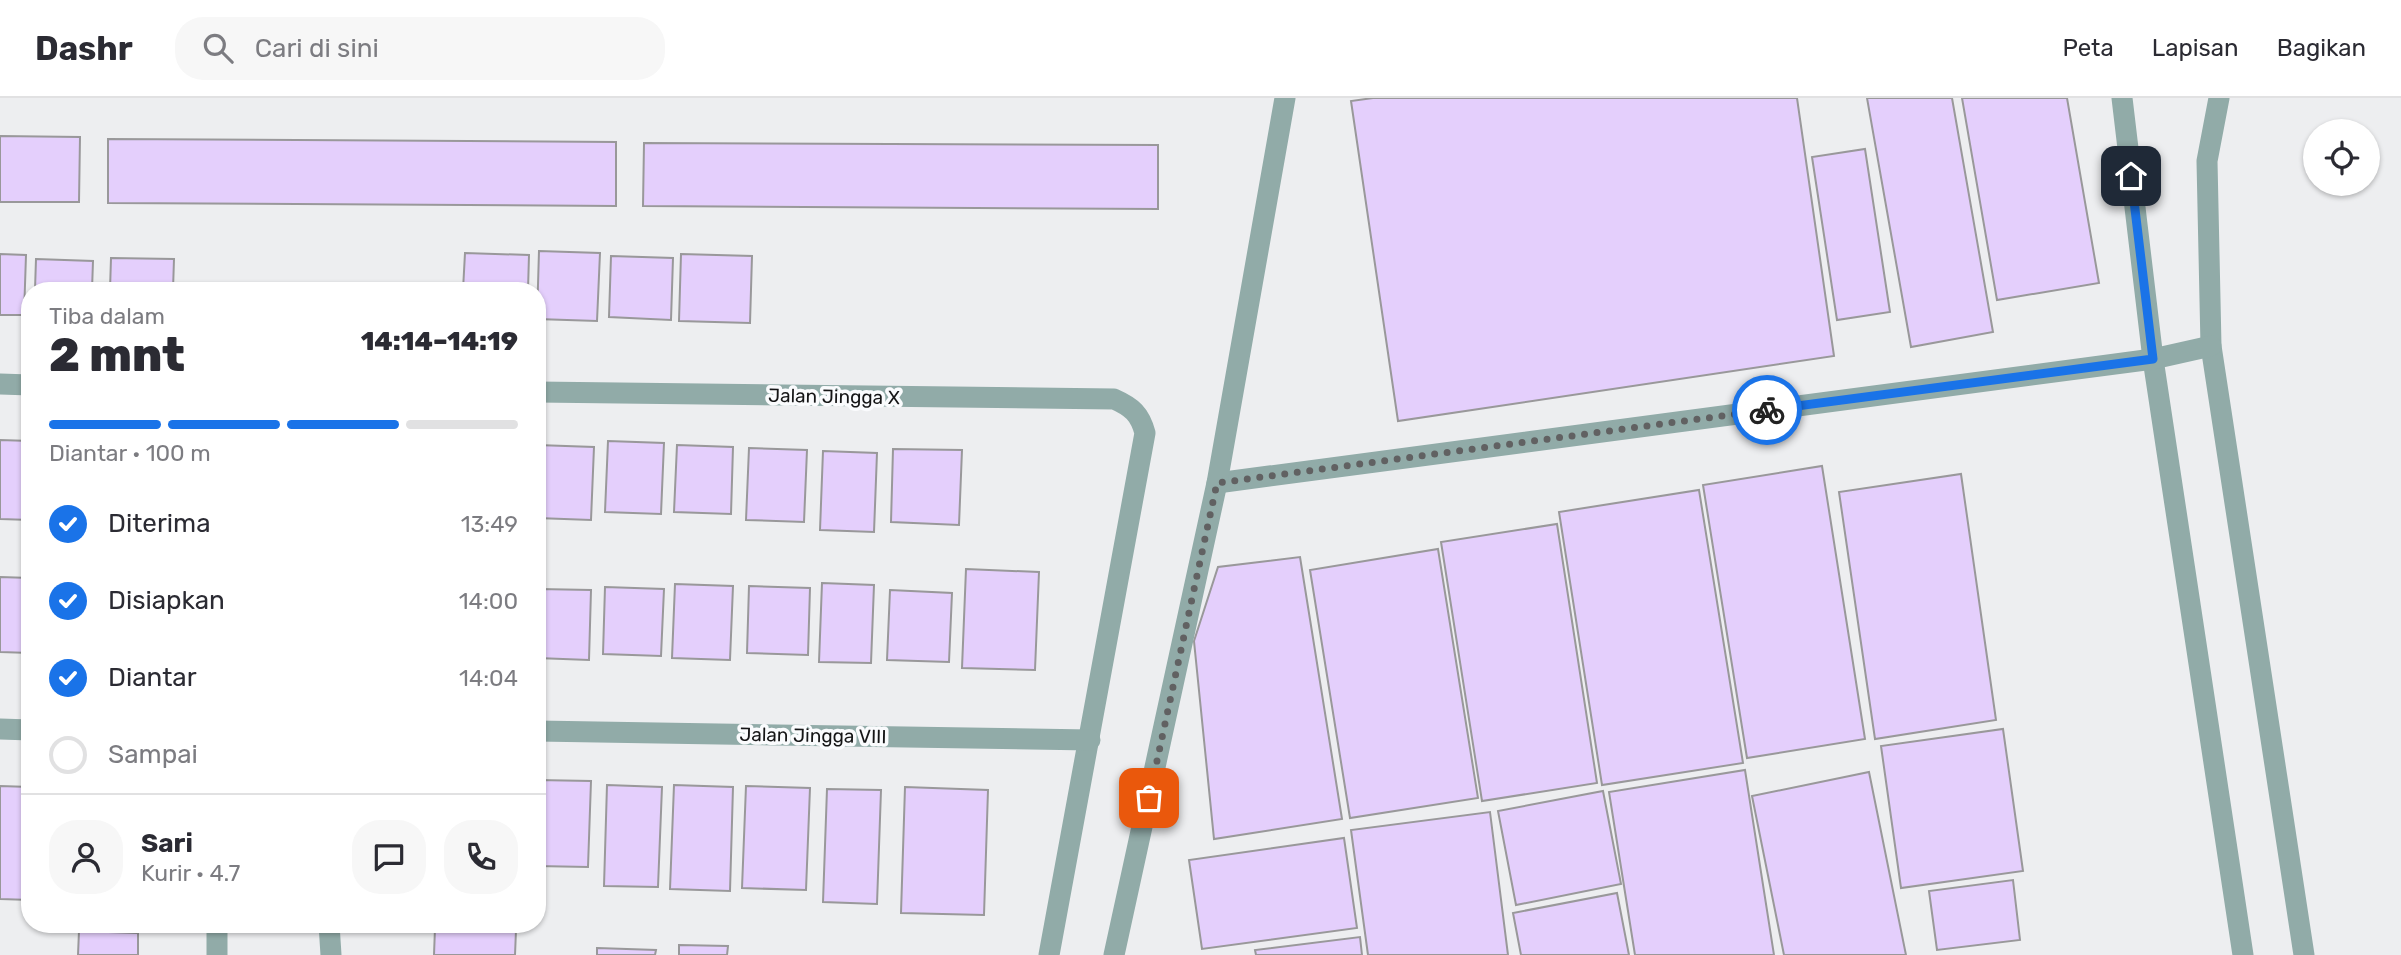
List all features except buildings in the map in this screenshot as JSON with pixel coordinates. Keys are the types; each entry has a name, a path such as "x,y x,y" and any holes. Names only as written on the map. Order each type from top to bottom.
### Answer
{"street":[{"path":"1114,955 1217,483 1285,98"},
{"path":"2122,98 2153,359 2243,955"},
{"path":"2219,98 2207,161 2211,346 2304,955"},
{"path":"1217,483 2153,359 2211,346"},
{"path":"0,384 21,385"},
{"name":"Jalan Jingga X","path":"546,392 1114,399 1130,406 1141,418 1145,433 1090,740"},
{"path":"0,729 21,730"},
{"name":"Jalan Jingga VIII","path":"546,731 1090,740"},
{"path":"1049,955 1090,740"},
{"path":"216,955 217,933"},
{"path":"330,933 331,955"}],"way so far":[{"path":"1149,798 1217,483 1767,410"}],"route":[{"path":"1767,410 2153,359 2131,176"}]}
